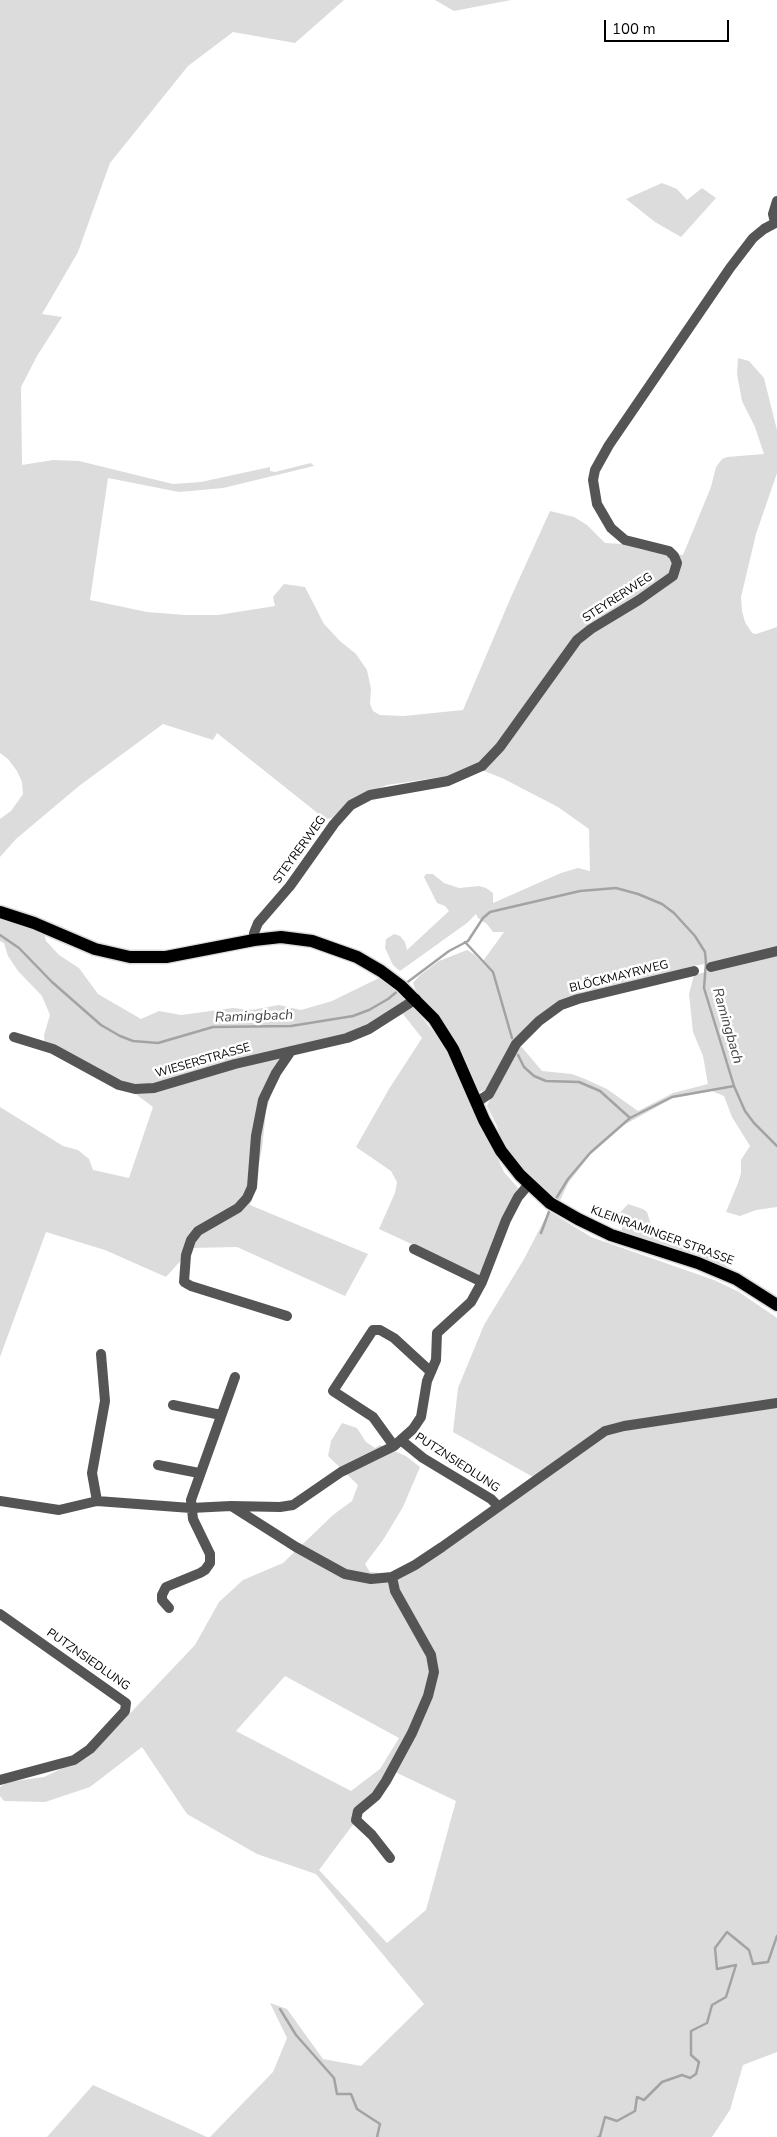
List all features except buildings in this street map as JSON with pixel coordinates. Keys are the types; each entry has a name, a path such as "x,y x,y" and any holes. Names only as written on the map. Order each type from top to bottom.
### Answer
{"main road":[{"name":"KLEINRAMINGER STRASSE","path":"0,912 34,923 95,949 130,957 147,958 182,955 254,940 281,937 325,944 357,957 386,974 414,997 444,1032 501,1151 529,1184 552,1204 578,1220 611,1235 717,1270 736,1279 777,1305"}],"street":[{"path":"776,222 774,209 777,201"},
{"name":"STEYRERWEG","path":"254,940 254,933 258,923 290,886 334,824 351,805 370,795 448,781 461,777 482,766 500,747 577,640 673,576 677,563 674,556 669,552 625,540 611,528 597,504 593,480 595,470 609,445 734,262 764,228 776,222"},
{"path":"711,967 777,951"},
{"name":"BLÖCKMAYRWEG","path":"477,1102 489,1094 516,1044 539,1021 561,1005 578,999 694,971"},
{"name":"WIESERSTRASSE","path":"14,1037 53,1048 119,1085 135,1090 154,1088 235,1064 347,1038 369,1029 414,997"},
{"path":"287,1316 191,1286 184,1282 186,1255 191,1240 198,1231 238,1208 250,1192 256,1136 263,1100 276,1073 291,1051"},
{"name":"PUTZNSIEDLUNG","path":"0,1501 60,1510 98,1501 191,1508 231,1506 280,1507 293,1505 341,1472 398,1443 420,1417 427,1382 436,1360 437,1333 471,1302 482,1282 506,1220 518,1197 529,1184"},
{"path":"414,1249 482,1282"},
{"path":"398,1443 373,1417 333,1392 372,1330 380,1330 394,1338 431,1372"},
{"path":"98,1501 92,1473 105,1401 101,1354"},
{"path":"170,1608 162,1600 166,1586 200,1573 210,1563 210,1554 195,1524 191,1508 192,1493 235,1377"},
{"path":"231,1506 296,1547 345,1574 371,1579 392,1577 416,1565 605,1431 624,1426 777,1402"},
{"path":"173,1405 221,1416"},
{"name":"PUTZNSIEDLUNG","path":"398,1443 491,1498 498,1506"},
{"path":"158,1465 199,1473"},
{"path":"390,1858 372,1835 356,1820 358,1811 376,1796 391,1773 412,1733 428,1696 434,1672 431,1655 395,1591 392,1577"},
{"name":"PUTZNSIEDLUNG","path":"0,1614 126,1703 125,1711 90,1749 74,1760 0,1780"}],"shaded area":[{"path":"0,0 344,0 295,43 233,32 188,66 110,163 78,252 42,314 62,317 37,356 21,387 22,465 53,460 79,461 173,484 201,482 270,467 270,471 275,472 311,463 314,466 223,488 179,492 108,478 90,600 147,612 218,615 275,606 273,597 284,584 305,587 324,624 356,654 367,670 371,689 370,704 373,711 380,715 404,716 463,710 550,511 574,517 587,525 605,543 624,544 643,550 683,555 711,487 716,467 722,459 764,454 755,427 742,401 737,374 738,358 749,361 764,378 777,430 777,473 756,534 741,597 745,622 752,633 756,634 777,627 777,1207 756,1210 740,1216 726,1212 741,1173 741,1160 750,1146 732,1117 724,1096 712,1091 673,1098 624,1125 591,1154 568,1183 559,1203 528,1178 501,1141 497,1126 487,1106 505,1068 518,1048 486,1090 477,1093 417,994 413,983 439,961 467,950 487,967 483,961 504,932 493,932 476,914 467,923 400,971 393,965 385,948 386,939 394,934 400,936 405,942 407,950 449,911 445,906 437,903 424,877 426,874 433,874 444,883 459,888 479,886 486,888 493,893 493,903 561,873 578,868 590,871 589,829 558,807 502,778 474,767 455,775 387,785 357,797 332,818 327,819 217,733 213,740 163,724 79,786 16,839 0,857 0,819 11,811 23,794 22,782 17,771 8,759 0,753","holes":["711,963 713,970 694,975 689,994 693,1032 703,1056 708,1084 673,1093 638,1111 607,1089 585,1079 572,1074 542,1071 520,1045 544,1014 693,966"]},
{"path":"435,0 511,0 454,11"},
{"path":"662,183 677,189 687,200 702,188 716,198 681,237 655,222 626,199"},
{"path":"0,916 44,932 46,941 59,955 79,968 98,994 141,1019 159,1011 181,1015 233,1008 251,1010 279,1005 301,1010 332,1001 379,978 388,984 413,1006 442,1043 450,1056 504,1172 518,1188 482,1273 479,1275 379,1229 395,1193 397,1182 391,1171 356,1147 389,1089 422,1038 403,1014 381,1025 291,1054 273,1088 266,1111 262,1149 250,1205 368,1254 345,1296 237,1247 192,1248 166,1277 105,1250 46,1232 0,1357 0,1107 63,1146 78,1150 89,1159 93,1170 129,1178 153,1107 137,1095 45,1050 44,1035 50,1015 42,996 18,971 8,956 4,943 0,941"},
{"path":"628,1204 647,1212 652,1228 700,1254 704,1249 733,1271 732,1273 622,1233 622,1227 613,1220"},
{"path":"549,1211 591,1237 714,1280 739,1292 777,1318 777,2052 743,2065 730,2110 712,2137 210,2137 273,2072 287,2038 270,2003 287,2009 323,2059 361,2066 424,2004 316,1874 257,1854 187,1814 142,1747 90,1787 45,1802 4,1801 0,1796 0,1787 7,1782 44,1777 84,1758 117,1727 195,1645 219,1602 243,1580 283,1563 333,1515 352,1501 358,1485 328,1456 331,1441 342,1423 357,1428 366,1442 375,1448 380,1445 406,1456 420,1467 403,1507 383,1540 365,1564 370,1572 391,1574 418,1561 533,1477 453,1432 458,1388 484,1325 524,1259","holes":["285,1676 399,1738 380,1769 351,1791 236,1731","393,1771 456,1801 426,1910 387,1943 319,1870"]},
{"path":"93,2085 207,2137 47,2137"}],"waterway":[{"name":"Ramingbach","path":"405,984 449,951 468,941 483,918 490,912 580,891 616,888 638,894 662,904 674,913 695,936 705,952 704,988 734,1086 745,1111 777,1146"},
{"name":"Ramingbach","path":"0,935 19,948 52,982 101,1025 133,1041 158,1043 213,1027 291,1026 353,1016 369,1010 399,990"},
{"name":"Ramingbach","path":"465,942 493,972 512,1038"},
{"name":"Ramingbach","path":"518,1055 524,1067 534,1076 546,1081 579,1082 600,1091 630,1118 672,1097 734,1086"},
{"path":"554,1202 568,1179 590,1153 630,1118"},
{"path":"541,1233 550,1209"},
{"path":"598,2137 600,2136 605,2117 617,2121 635,2111 637,2097 644,2100 662,2082 682,2075 690,2078 696,2074 699,2062 691,2055 691,2031 707,2023 712,2005 726,1997 736,1965 717,1969 715,1948 727,1932 749,1950 753,1964 768,1962 777,1936"},
{"path":"280,2009 296,2035 334,2078 337,2094 351,2094 357,2109 380,2124 377,2137"}]}
